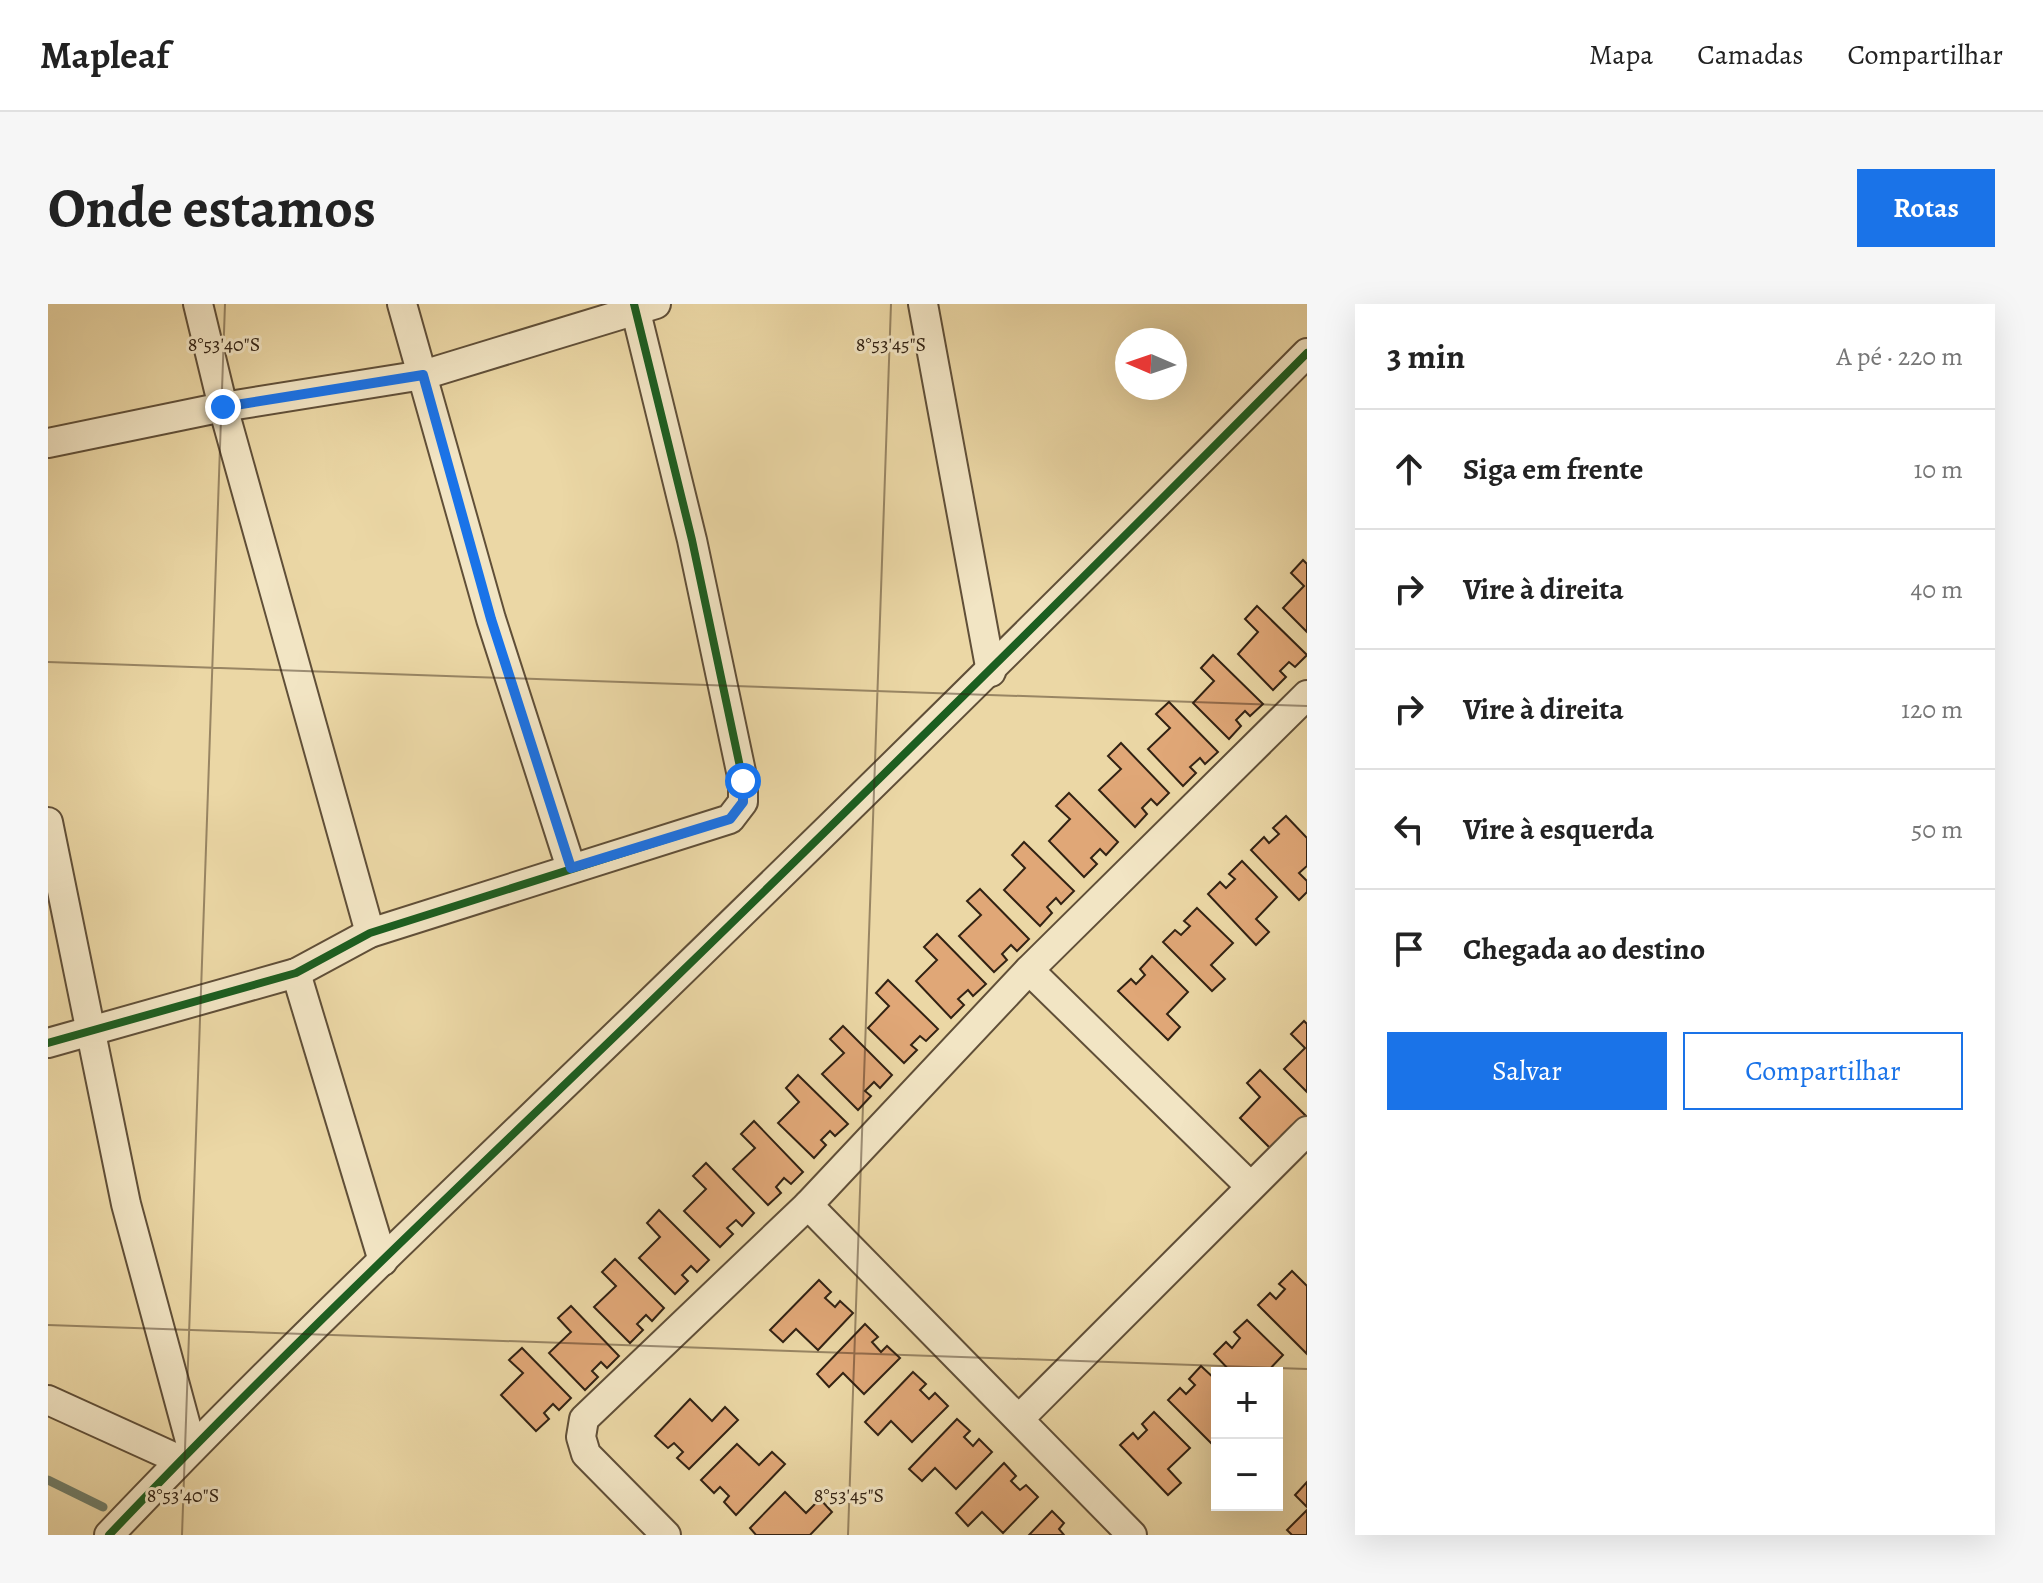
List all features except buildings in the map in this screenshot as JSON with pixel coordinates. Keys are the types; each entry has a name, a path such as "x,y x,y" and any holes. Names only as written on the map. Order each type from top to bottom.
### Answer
{"street":[{"path":"198,304 223,407 370,933"},
{"path":"402,304 491,619 571,868"},
{"path":"923,304 991,672"},
{"path":"48,443 223,407 423,375 642,306 743,781 743,802 730,819 370,933 296,973 48,1043"},
{"path":"109,1535 186,1454 383,1261 991,672 1307,353"},
{"path":"666,1535 586,1454 581,1437 584,1419 808,1205 1029,970 1307,695"},
{"path":"48,822 126,1204 186,1454"},
{"path":"1029,970 1250,1186"},
{"path":"296,973 383,1261"},
{"path":"1019,1419 1307,1131"},
{"path":"808,1205 1132,1535"},
{"path":"48,1400 186,1454"}],"waterway":[{"path":"48,1480 103,1507"}],"cycle path":[{"path":"48,1043 296,973 370,933 730,819 743,802 743,781 692,540 634,304"},
{"path":"109,1535 305,1336 891,767 1307,353"}],"route":[{"path":"223,407 423,375 491,619 571,868 730,819 743,802 743,781"}]}
